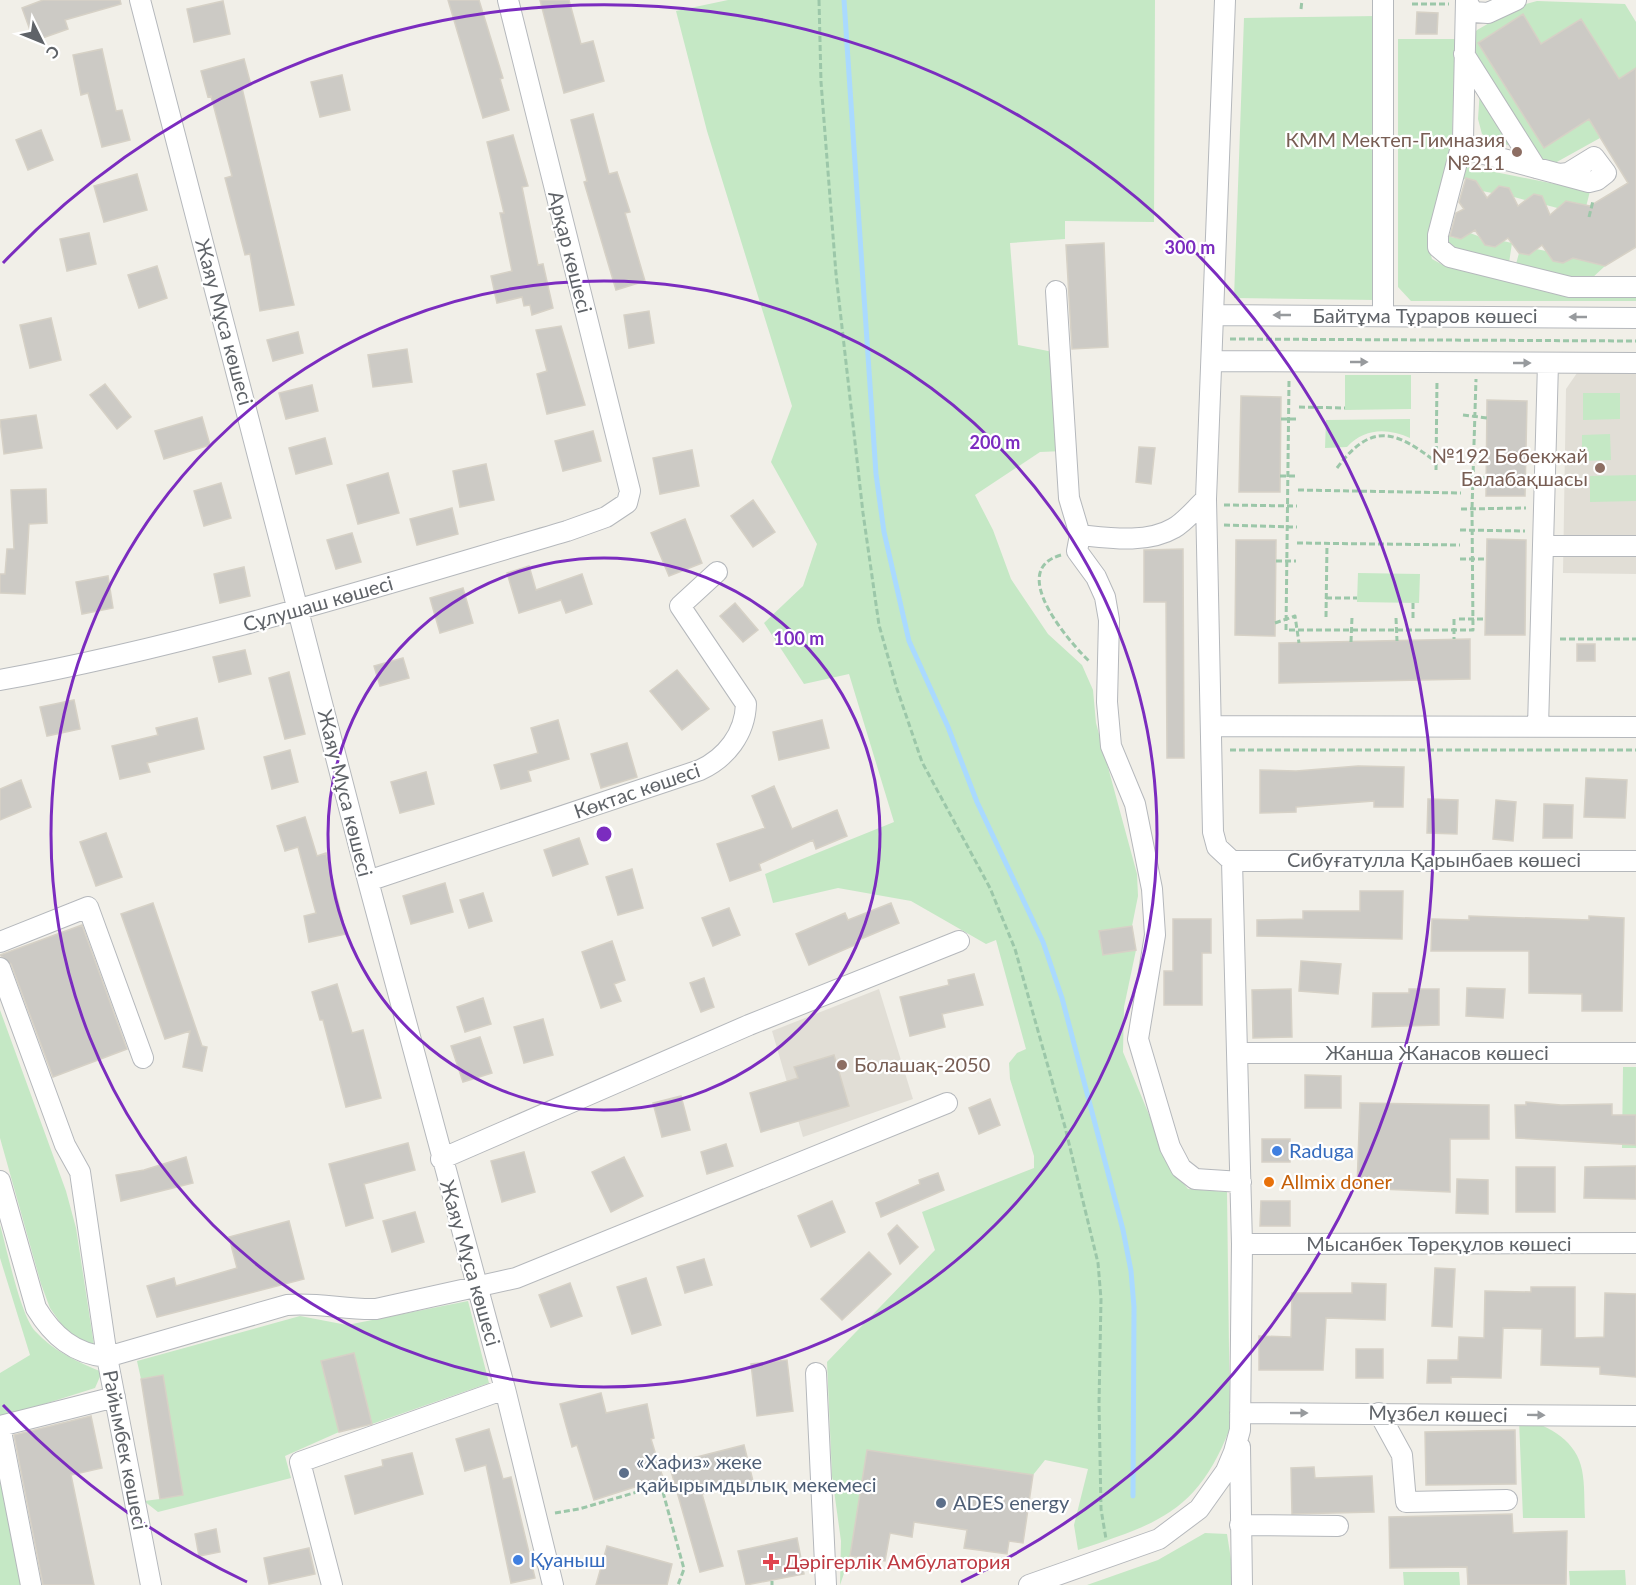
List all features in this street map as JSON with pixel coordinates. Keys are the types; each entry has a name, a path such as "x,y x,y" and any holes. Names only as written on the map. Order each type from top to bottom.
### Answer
{"street":[{"name":"Жаяу Мұса көшесі","path":"140,0 441,1159 505,1389 552,1585"},
{"name":"Арқар көшесі","path":"508,0 630,491 627,503"},
{"path":"1225,0 1206,525 1213,832 1217,847 1232,861 1242,1244 1240,1421 1242,1585"},
{"path":"1383,0 1383,316"},
{"path":"1466,2 1477,14 1494,10 1516,0"},
{"path":"1466,2 1461,148 1438,235 1438,248 1443,254 1458,260 1570,287 1636,287"},
{"path":"1494,10 1467,30 1464,49 1536,168"},
{"path":"1461,148 1560,174"},
{"path":"1056,291 1069,498 1079,543 1105,597 1109,620 1107,702 1111,746 1135,804 1152,889 1155,935 1138,1039 1170,1147 1180,1168 1195,1179 1241,1182"},
{"name":"Байтұма Тұраров көшесі","path":"1214,315 1636,318"},
{"path":"1212,361 1636,363"},
{"path":"1538,727 1548,363"},
{"path":"1079,543 1154,535 1174,528 1206,502"},
{"name":"Сұлушаш көшесі","path":"0,680 94,663 184,642 299,610 567,531 606,517 627,503"},
{"path":"1543,539 1636,546"},
{"name":"Көктас көшесі","path":"368,881 700,770 726,753 739,732 746,704 680,606 717,572"},
{"path":"1211,726 1636,727"},
{"name":"Сибуғатулла Қарынбаев көшесі","path":"1232,861 1636,861"},
{"path":"0,942 88,907 143,1058"},
{"path":"441,1159 749,1025 959,941"},
{"path":"0,968 65,1145 80,1172 107,1357 287,1305 309,1303 376,1309 516,1278 947,1103"},
{"name":"Жанша Жанасов көшесі","path":"1238,1053 1636,1053"},
{"name":"Райымбек көшесі","path":"0,1181 36,1308 46,1326 66,1344 88,1355 107,1357 151,1585"},
{"name":"Мысанбек Төреқұлов көшесі","path":"1242,1244 1636,1244"},
{"path":"816,1373 826,1585"},
{"path":"332,1585 300,1462 505,1389"},
{"path":"31,1585 0,1426 114,1396"},
{"path":"1379,1413 1402,1455 1406,1503 1507,1500"},
{"name":"Мұзбел көшесі","path":"1240,1421 1379,1413 1636,1416"},
{"path":"1214,1491 1234,1452 1240,1421"},
{"path":"1029,1585 1159,1539 1199,1509 1225,1481 1234,1480 1240,1483"},
{"path":"1240,1525 1338,1526"}],"path":[{"path":"819,0 821,82 836,274 863,513 879,626 897,689 922,762 990,888 1015,949 1065,1127 1100,1281 1101,1509 1110,1558"},
{"path":"1301,9 1302,0"},
{"path":"1412,4 1466,2"},
{"path":"1212,338 1636,341"},
{"path":"1295,361 1288,419 1286,630 1473,630 1472,509 1476,362"},
{"path":"1436,470 1437,378"},
{"path":"1299,407 1345,408"},
{"path":"1463,415 1487,418"},
{"path":"1281,419 1299,419"},
{"path":"1337,468 1361,442 1371,436 1383,435 1400,438 1414,445 1436,462"},
{"path":"1280,476 1298,476"},
{"path":"1461,477 1486,478"},
{"path":"1298,490 1461,493"},
{"path":"1206,502 1298,506"},
{"path":"1461,509 1544,508"},
{"path":"1206,525 1297,527"},
{"path":"1460,530 1543,539"},
{"path":"1079,543 1047,562 1040,571 1039,580 1044,600 1056,624 1095,669"},
{"path":"1297,543 1460,545"},
{"path":"1326,617 1327,543"},
{"path":"1460,559 1486,559"},
{"path":"1276,561 1296,561"},
{"path":"1326,598 1357,598"},
{"path":"1413,603 1413,618"},
{"path":"1275,623 1295,616 1299,643"},
{"path":"1351,642 1352,617"},
{"path":"1396,618 1397,641"},
{"path":"1454,639 1456,619 1485,620"},
{"path":"1540,639 1636,639"},
{"path":"1211,750 1636,750"},
{"path":"536,1516 579,1509 661,1485 684,1569 678,1585"}],"shaded area":[{"name":"№192 Бөбекжай Балабақшасы","path":"1577,373 1636,373 1636,574 1563,573 1566,389"},
{"name":"Болашақ-2050","path":"879,989 913,1099 803,1137 772,1031"}],"green space":[{"path":"728,0 1155,0 1154,222 1065,221 1065,239 1010,243 1018,345 1058,353 1064,451 1040,452 975,495 993,530 1011,579 1048,634 1082,665 1093,690 1096,723 1137,874 1138,896 1132,926 1100,931 1103,955 1136,950 1124,1007 1123,1052 1172,1170 1188,1189 1227,1192 1230,1428 1218,1456 1204,1479 1189,1497 1172,1511 1131,1532 1078,1550 1074,1525 1088,1469 1045,1460 1033,1475 867,1450 850,1556 840,1585 841,1541 832,1476 827,1362 935,1250 922,1212 1034,1168 1034,1156 1010,1079 1009,1063 1017,1053 1026,1049 996,940 986,944 911,901 838,888 773,903 765,874 894,822 849,674 804,684 764,623 803,586 817,544 771,462 792,406 707,131 676,11"},
{"path":"1537,1 1625,4 1636,22 1636,68 1619,79 1541,44 1522,15 1478,43 1544,148 1589,119 1600,138 1555,163 1542,160 1471,50 1472,36 1477,30 1519,6"},
{"path":"1377,16 1375,300 1234,298 1244,18"},
{"path":"1398,39 1455,39 1452,142 1429,248 1432,259 1443,265 1568,295 1636,296 1636,301 1411,301 1398,287"},
{"path":"1480,89 1515,147 1494,141 1482,134 1478,119"},
{"path":"1470,167 1590,191 1584,215 1546,205 1542,196 1534,194 1525,200 1514,197 1509,188 1499,186 1492,193 1482,191 1476,181 1466,178 1457,185 1464,169"},
{"path":"1445,229 1451,237 1461,239 1470,233 1478,236 1485,245 1495,247 1503,241 1512,243 1509,263 1455,250 1447,243"},
{"path":"1536,249 1546,251 1553,261 1563,263 1573,258 1605,266 1591,279 1565,276 1516,264 1519,253 1529,255"},
{"path":"1345,375 1411,375 1411,409 1345,410"},
{"path":"1583,393 1620,393 1620,419 1583,420"},
{"path":"1410,419 1410,438 1385,431 1361,436 1347,447 1325,448 1326,420"},
{"path":"1610,434 1611,460 1582,461 1582,435"},
{"path":"1636,475 1636,501 1590,502 1590,476"},
{"path":"1358,573 1420,574 1419,603 1357,602"},
{"path":"0,1010 66,1191 76,1228 94,1345 79,1339 64,1328 50,1308 41,1284 0,1138"},
{"path":"1623,1067 1636,1067 1636,1148 1622,1148"},
{"path":"0,1225 19,1296 29,1323 42,1338 58,1350 102,1372 95,1388 0,1418 0,1373 30,1355 0,1258"},
{"path":"468,1301 489,1383 372,1424 354,1353 321,1361 339,1432 285,1456 291,1478 158,1512 144,1501 160,1499 163,1375 141,1379 137,1361 300,1316 347,1325"},
{"path":"1519,1420 1549,1429 1559,1435 1574,1450 1583,1476 1585,1518 1523,1518"},
{"path":"0,1463 25,1585 0,1585"},
{"path":"1205,1533 1227,1534 1235,1585 1087,1585 1158,1560"},
{"path":"1625,1570 1626,1585 1570,1585 1569,1571"},
{"path":"1403,1572 1459,1572 1460,1585 1404,1585"}],"building":[{"path":"43,0 120,0 121,4 65,20 68,29 34,41 22,8"},
{"path":"448,0 479,0 503,78 500,79 509,110 483,118"},
{"path":"540,0 569,0 581,44 593,41 604,81 564,93"},
{"path":"223,1 230,34 194,42 187,9"},
{"path":"1417,12 1438,13 1437,34 1416,34"},
{"path":"1523,14 1541,44 1581,19 1619,79 1636,68 1636,247 1605,266 1573,258 1563,263 1553,261 1542,245 1529,255 1519,253 1508,238 1495,247 1485,245 1475,230 1461,239 1450,236 1456,213 1464,209 1459,202 1466,178 1476,181 1487,198 1499,186 1509,188 1518,206 1534,194 1542,196 1550,215 1566,201 1590,206 1628,183 1589,119 1544,148 1478,43"},
{"path":"102,49 116,111 122,110 130,140 102,147 88,93 81,95 73,55"},
{"path":"244,59 251,85 242,88 294,305 260,311 250,254 245,255 225,178 232,176 211,96 208,97 201,71"},
{"path":"342,75 350,110 320,117 311,82"},
{"path":"593,114 609,174 617,172 630,212 625,213 645,281 616,290 584,182 587,181 571,120"},
{"path":"41,130 53,160 28,170 16,140"},
{"path":"513,135 528,186 522,187 538,265 543,264 553,308 532,315 530,305 524,306 522,297 497,303 491,276 512,271 500,213 504,213 487,142"},
{"path":"137,174 147,210 104,222 94,186"},
{"path":"89,233 96,264 67,271 60,239"},
{"path":"1104,243 1108,347 1072,349 1066,245"},
{"path":"157,266 167,298 139,308 128,275"},
{"path":"649,311 654,343 629,348 624,315"},
{"path":"51,318 61,360 30,368 20,325"},
{"path":"561,326 585,405 547,414 537,374 547,371 536,330"},
{"path":"298,332 303,353 273,361 267,340"},
{"path":"407,349 412,382 373,387 368,355"},
{"path":"105,384 131,417 117,429 90,395"},
{"path":"312,385 318,411 286,419 279,393"},
{"path":"1241,396 1281,397 1280,492 1239,492"},
{"path":"1487,400 1527,401 1525,496 1486,496"},
{"path":"36,415 42,448 4,454 0,420"},
{"path":"202,417 210,445 164,459 155,431"},
{"path":"593,431 601,461 563,471 555,441"},
{"path":"325,438 332,464 296,474 289,448"},
{"path":"1139,447 1155,448 1151,484 1136,482"},
{"path":"692,450 699,486 660,494 653,458"},
{"path":"486,464 494,500 460,507 453,471"},
{"path":"388,473 399,513 358,524 347,485"},
{"path":"221,483 231,518 204,526 194,491"},
{"path":"46,489 47,523 29,524 25,594 0,593 0,574 5,574 7,549 14,549 11,490"},
{"path":"753,500 775,532 753,547 731,516"},
{"path":"452,508 458,534 417,545 410,519"},
{"path":"685,519 702,563 669,576 651,533"},
{"path":"352,533 361,562 336,569 327,540"},
{"path":"1487,539 1526,540 1525,635 1485,635"},
{"path":"1236,540 1276,540 1275,636 1235,635"},
{"path":"1183,549 1184,758 1167,758 1166,602 1144,602 1144,550"},
{"path":"529,566 536,590 582,574 592,604 566,613 561,600 519,613 507,573"},
{"path":"244,567 250,596 220,603 214,574"},
{"path":"108,576 113,608 82,614 76,582"},
{"path":"463,588 473,623 440,633 430,598"},
{"path":"735,603 758,630 743,642 720,616"},
{"path":"1470,639 1470,679 1279,683 1279,643"},
{"path":"1577,644 1595,644 1595,661 1577,661"},
{"path":"245,650 251,674 219,682 213,657"},
{"path":"403,658 409,678 380,686 374,666"},
{"path":"677,670 709,709 682,730 650,691"},
{"path":"289,672 305,734 285,739 269,678"},
{"path":"74,700 80,729 47,736 40,707"},
{"path":"197,718 204,749 147,763 150,772 120,779 112,746 158,735 156,728"},
{"path":"558,720 569,759 528,771 531,781 501,789 494,765 538,753 531,728"},
{"path":"822,720 829,748 779,760 773,732"},
{"path":"627,743 637,777 601,788 591,754"},
{"path":"290,750 298,782 272,789 264,757"},
{"path":"1358,766 1404,767 1403,807 1374,807 1374,801 1296,807 1296,812 1260,813 1260,770 1296,771"},
{"path":"426,772 434,804 400,813 391,782"},
{"path":"1586,778 1627,780 1625,818 1584,817"},
{"path":"21,780 31,807 0,820 0,789"},
{"path":"774,786 792,829 837,810 847,836 816,849 813,840 759,864 761,870 730,881 717,844 765,828 752,796"},
{"path":"1428,799 1458,800 1457,834 1427,833"},
{"path":"1496,800 1516,802 1513,841 1493,839"},
{"path":"1544,804 1573,805 1572,838 1543,838"},
{"path":"305,817 317,856 326,853 346,934 309,942 304,916 316,913 298,847 285,851 277,826"},
{"path":"106,833 122,877 96,886 80,842"},
{"path":"579,838 588,864 553,876 544,850"},
{"path":"632,869 643,908 618,915 606,877"},
{"path":"445,883 453,912 411,924 403,896"},
{"path":"1360,891 1403,891 1402,939 1257,936 1257,920 1303,919 1303,911 1360,911"},
{"path":"483,893 492,921 469,928 460,900"},
{"path":"153,903 202,1046 207,1047 202,1071 183,1067 190,1031 165,1039 121,914"},
{"path":"891,903 899,923 856,941 857,944 809,965 796,934 845,913 848,920"},
{"path":"729,908 740,935 713,946 702,918"},
{"path":"1469,916 1589,920 1589,916 1624,918 1622,1011 1582,1011 1582,994 1529,993 1529,951 1431,951 1432,919 1469,920"},
{"path":"1173,919 1211,919 1211,953 1202,953 1202,1005 1164,1005 1164,971 1173,971"},
{"path":"82,925 127,1049 53,1077 11,964 0,955"},
{"path":"1132,926 1136,950 1103,955 1099,931"},
{"path":"612,941 625,980 614,984 621,1001 601,1008 582,952"},
{"path":"1301,961 1341,964 1338,994 1299,991"},
{"path":"974,974 983,1005 942,1014 945,1027 910,1036 900,997 949,985 948,980"},
{"path":"704,978 714,1007 701,1012 690,983"},
{"path":"337,984 352,1033 363,1030 381,1098 346,1107 323,1020 320,1020 312,992"},
{"path":"1467,988 1505,989 1503,1018 1466,1016"},
{"path":"1291,989 1292,1037 1253,1038 1252,990"},
{"path":"1409,989 1439,989 1439,1025 1372,1027 1373,993 1409,993"},
{"path":"483,998 491,1024 465,1032 457,1007"},
{"path":"543,1019 553,1055 524,1063 514,1027"},
{"path":"480,1037 492,1073 463,1082 451,1046"},
{"path":"834,1055 849,1106 761,1132 750,1093 798,1078 794,1067"},
{"path":"1305,1075 1341,1076 1341,1108 1305,1108"},
{"path":"681,1096 690,1130 662,1137 653,1103"},
{"path":"990,1099 1000,1125 979,1134 969,1108"},
{"path":"1526,1102 1561,1105 1612,1104 1612,1115 1636,1115 1636,1145 1516,1138 1515,1105 1526,1105"},
{"path":"1360,1103 1489,1105 1489,1139 1450,1139 1450,1192 1357,1188"},
{"path":"1262,1139 1290,1139 1290,1162 1262,1162"},
{"path":"408,1143 415,1170 364,1184 373,1218 346,1226 329,1164"},
{"path":"726,1144 733,1166 707,1174 701,1152"},
{"path":"524,1152 535,1192 502,1202 491,1161"},
{"path":"186,1157 193,1183 121,1201 116,1175 144,1170"},
{"path":"624,1157 643,1196 611,1212 592,1172"},
{"path":"1636,1166 1636,1199 1584,1198 1585,1167"},
{"path":"1516,1167 1555,1167 1555,1212 1516,1212"},
{"path":"938,1173 944,1190 881,1217 876,1203 920,1184 919,1180"},
{"path":"1457,1179 1488,1180 1488,1214 1456,1213"},
{"path":"832,1201 845,1232 811,1247 798,1216"},
{"path":"1261,1201 1290,1201 1290,1226 1260,1226"},
{"path":"415,1212 424,1242 392,1252 383,1221"},
{"path":"289,1221 304,1279 157,1317 147,1286 174,1278 176,1286 237,1268 229,1237"},
{"path":"897,1225 918,1247 900,1264 888,1234"},
{"path":"869,1252 891,1274 842,1320 821,1299"},
{"path":"704,1259 712,1285 685,1293 677,1267"},
{"path":"1435,1268 1455,1269 1452,1327 1432,1326"},
{"path":"646,1278 661,1325 632,1334 617,1287"},
{"path":"570,1283 582,1316 551,1327 539,1295"},
{"path":"1352,1283 1386,1284 1385,1320 1326,1318 1323,1370 1259,1370 1259,1336 1291,1337 1292,1293 1352,1293"},
{"path":"1531,1287 1575,1287 1575,1338 1604,1337 1605,1293 1636,1294 1636,1377 1600,1374 1600,1367 1541,1365 1542,1329 1503,1328 1501,1378 1451,1377 1451,1383 1427,1383 1428,1360 1458,1360 1459,1337 1484,1338 1485,1291 1531,1292"},
{"path":"1356,1349 1383,1349 1383,1378 1356,1378"},
{"path":"354,1353 372,1424 339,1432 321,1361"},
{"path":"787,1360 793,1411 757,1416 751,1364"},
{"path":"163,1375 183,1495 160,1499 141,1379"},
{"path":"601,1393 606,1413 647,1404 654,1438 651,1439 663,1478 594,1500 577,1445 572,1447 560,1404"},
{"path":"91,1416 102,1468 71,1475 94,1585 43,1585 14,1435"},
{"path":"489,1429 503,1479 511,1477 535,1578 511,1583 486,1465 465,1471 456,1439"},
{"path":"1515,1430 1516,1484 1426,1485 1425,1432"},
{"path":"744,1445 753,1481 702,1494 723,1566 700,1572 669,1464"},
{"path":"867,1450 1033,1475 1023,1543 1009,1541 1007,1554 964,1548 967,1530 914,1522 912,1537 890,1533 885,1561 850,1556"},
{"path":"412,1453 423,1494 355,1514 345,1476 383,1466 382,1460"},
{"path":"1314,1467 1315,1478 1372,1476 1374,1512 1292,1514 1291,1468"},
{"path":"1512,1514 1513,1533 1567,1531 1566,1585 1468,1585 1467,1567 1390,1568 1389,1517"},
{"path":"216,1529 220,1552 199,1556 195,1534"},
{"path":"797,1538 804,1574 746,1585 738,1551"},
{"path":"607,1546 672,1564 667,1585 596,1585"},
{"path":"309,1548 315,1574 269,1584 264,1558"}],"waterway":[{"path":"844,0 876,474 884,532 909,641 948,727 977,802 1043,942 1062,998 1123,1230 1131,1271 1134,1307 1133,1496"}],"place":[{"name":"КММ Мектеп-Гимназия №211","path":"1517,152"},
{"name":"№192 Бөбекжай Балабақшасы","path":"1600,468"},
{"name":"Болашақ-2050","path":"842,1065"},
{"name":"Raduga","path":"1277,1151"},
{"name":"Allmix doner","path":"1269,1182"},
{"name":"«Хафиз» жеке қайырымдылық мекемесі","path":"624,1473"},
{"name":"ADES energy","path":"941,1503"},
{"name":"Қуаныш","path":"518,1560"},
{"name":"Дәрігерлік Амбулатория","path":"771,1562"}]}
